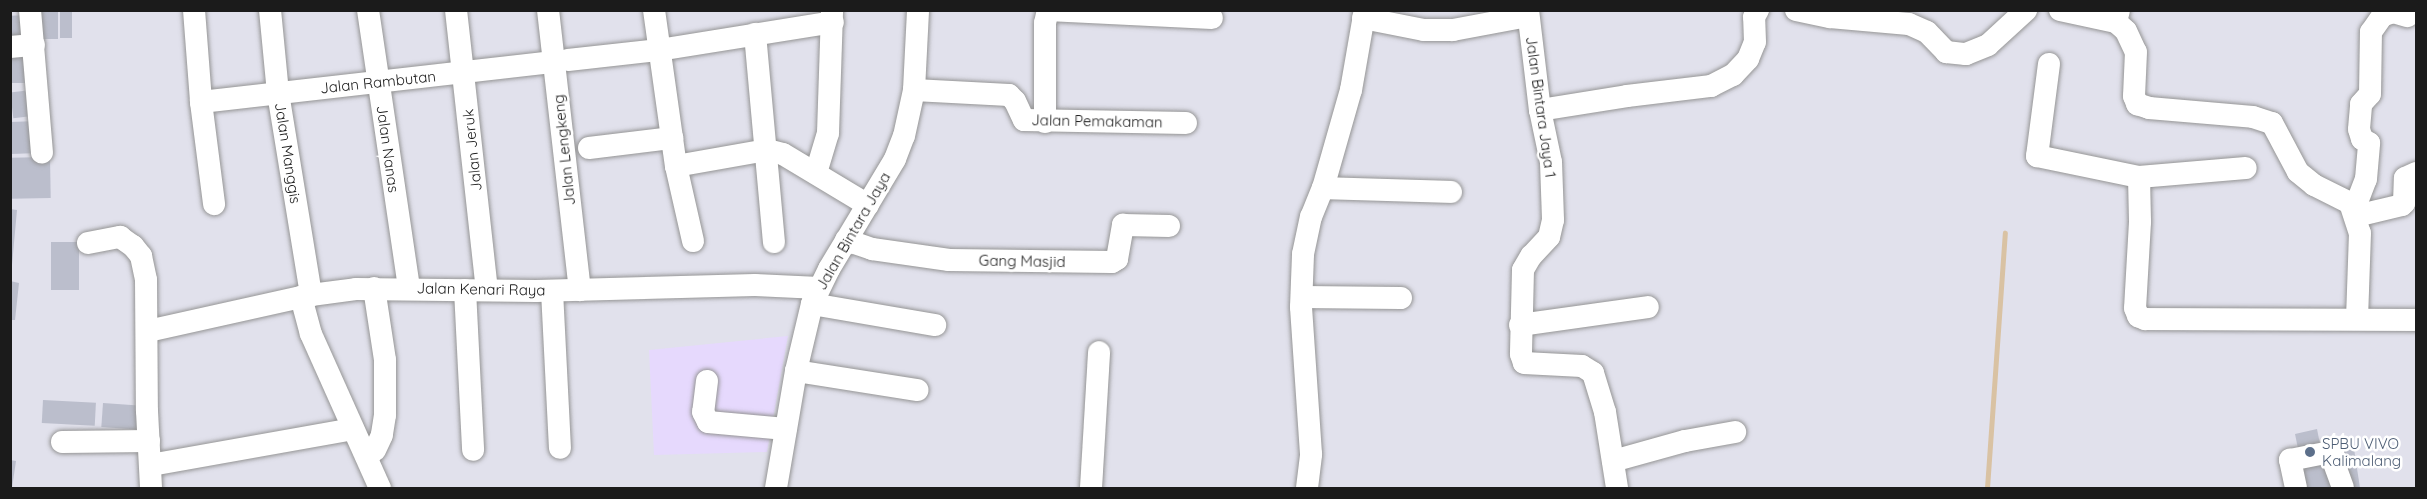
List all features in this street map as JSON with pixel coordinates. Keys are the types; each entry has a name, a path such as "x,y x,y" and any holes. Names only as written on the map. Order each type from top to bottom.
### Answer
{"street":[{"path":"30,10 42,152"},
{"path":"194,10 201,102 214,204"},
{"name":"Jalan Manggis","path":"270,10 278,93 306,296 305,320 365,460 380,489"},
{"name":"Jalan Nanas","path":"368,10 409,288"},
{"name":"Jalan Jeruk","path":"456,10 463,72 476,290 473,450"},
{"name":"Jalan Lengkeng","path":"548,10 561,61 580,290"},
{"path":"654,10 676,166 693,241"},
{"name":"Jalan Bintara Jaya","path":"776,489 796,371 815,296 895,159 910,116 914,90 918,10"},
{"path":"1046,122 1045,23 1048,10 1212,18"},
{"path":"1540,110 1711,86 1733,75 1749,59 1755,42 1754,17 1758,10"},
{"path":"1796,10 1903,23 1927,20 1946,52 1966,54 1988,45 2026,10"},
{"path":"2060,10 2118,16 2136,52 2134,96 2137,104 2149,108 2253,117 2272,123 2298,172 2314,185 2350,203 2355,213 2361,250 2357,318"},
{"path":"2355,213 2367,170 2370,143 2362,138 2359,129 2361,104 2370,94 2371,32 2382,16 2394,12 2407,16"},
{"path":"1307,489 1311,454 1302,297 1303,255 1311,217 1323,188 1351,90 1364,14 1424,30 1452,30 1528,13"},
{"name":"Jalan Bintara Jaya 1","path":"1528,13 1540,110 1551,162 1553,220 1549,237 1531,256 1523,270 1520,325 1524,363 1582,366 1593,373 1600,392 1617,489"},
{"path":"816,173 828,133 832,16"},
{"name":"Jalan Rambutan","path":"201,102 659,50 755,34 832,16"},
{"path":"755,34 774,242"},
{"path":"10,47 34,45"},
{"path":"2049,64 2037,156 2139,177 2246,168"},
{"name":"Jalan Pemakaman","path":"914,90 1009,95 1016,101 1024,120 1186,123"},
{"path":"589,148 672,138"},
{"path":"676,166 767,150 783,154 868,206"},
{"path":"2355,213 2402,205 2405,178 2416,173"},
{"path":"2139,177 2140,222 2135,308 2138,316 2161,319 2416,320"},
{"path":"1323,188 1451,192"},
{"name":"Gang Masjid","path":"846,240 872,249 949,260 1112,262 1117,259 1123,225 1169,226"},
{"path":"88,243 120,237 133,246 141,256 146,280 151,489"},
{"name":"Jalan Kenari Raya","path":"148,331 306,296 374,288 552,291 755,285 815,296 935,325"},
{"path":"374,288 385,360 382,435 375,450"},
{"path":"552,291 560,448"},
{"path":"1302,297 1401,298"},
{"path":"1520,325 1648,307"},
{"path":"1091,489 1098,352"},
{"path":"796,371 918,390"},
{"path":"707,381 703,412 708,422 786,429"},
{"path":"151,465 353,429"},
{"path":"1613,462 1685,441 1735,432"},
{"path":"62,442 149,441"},
{"path":"2296,489 2290,460 2330,452 2343,489"}],"shaded area":[{"path":"788,336 767,452 654,455 649,350"}],"building":[{"path":"36,10 58,10 58,39 36,39"},
{"path":"60,10 72,10 72,38 60,38"},
{"path":"30,15 31,41 11,42 10,16"},
{"path":"10,51 28,51 28,83 10,83"},
{"path":"31,90 34,116 13,118 10,93"},
{"path":"38,121 39,153 11,154 10,122"},
{"path":"50,157 51,198 11,199 10,158"},
{"path":"10,209 17,210 12,265 10,265"},
{"path":"51,242 79,242 79,290 51,290"},
{"path":"10,281 19,283 15,320 10,320"},
{"path":"43,400 96,403 95,426 42,423"},
{"path":"103,403 142,406 140,430 101,427"},
{"name":"SPBU VIVO Kalimalang","path":"2317,429 2326,474 2340,472 2335,446 2353,442 2360,488 2306,488 2295,434"},
{"path":"10,460 16,461 12,488 10,488"}],"waterway":[{"path":"1987,488 2005,233"}],"place":[{"name":"SPBU VIVO Kalimalang","path":"2310,452"}]}
